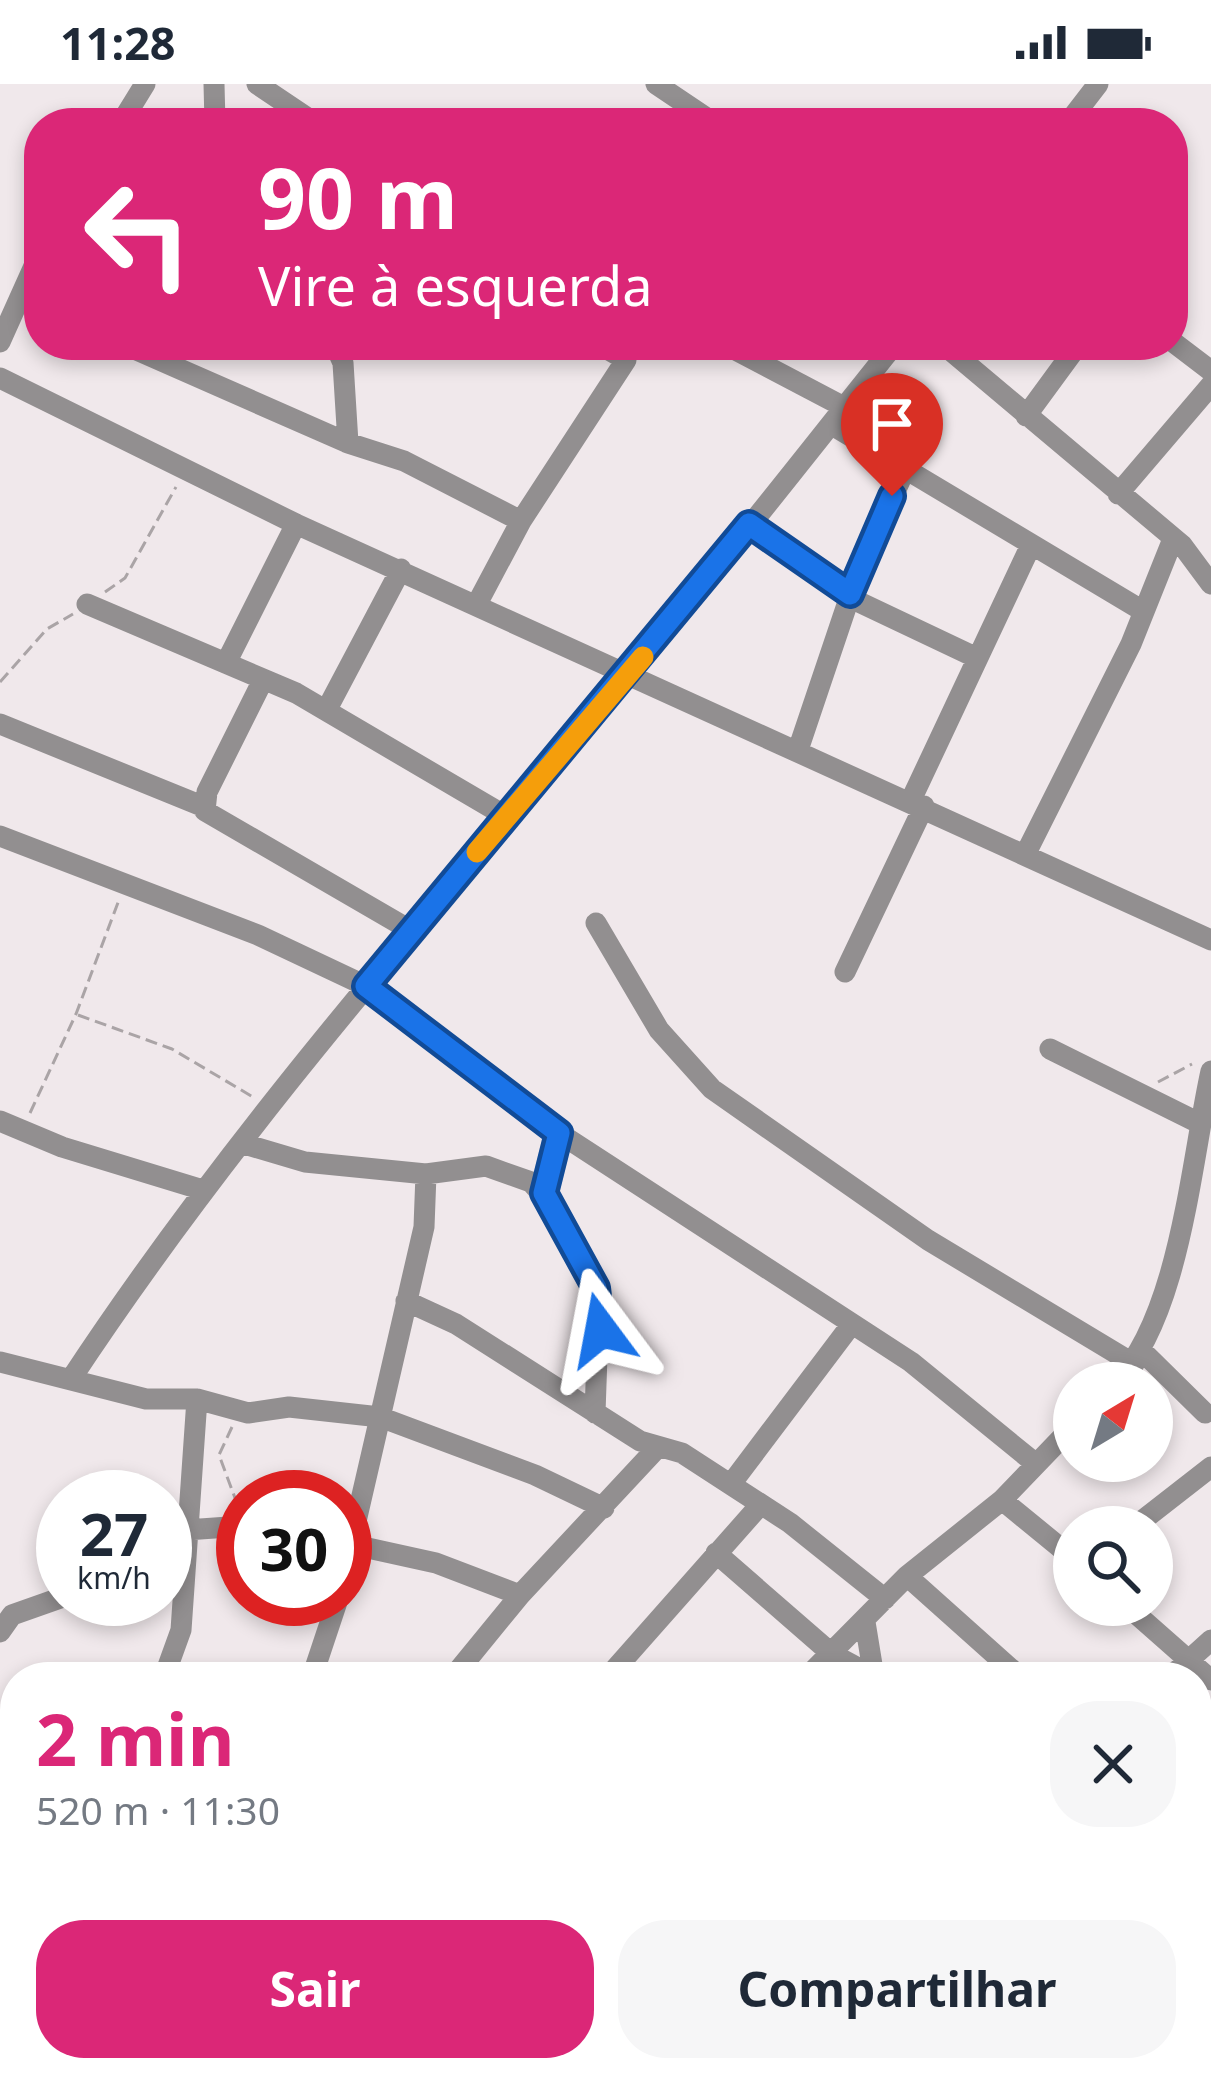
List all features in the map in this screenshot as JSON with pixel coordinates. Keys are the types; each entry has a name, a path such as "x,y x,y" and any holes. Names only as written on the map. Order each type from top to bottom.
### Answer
{"street":[{"path":"257,84 292,108"},
{"path":"656,84 690,108"},
{"path":"1080,108 1098,84"},
{"path":"0,342 24,288"},
{"path":"159,360 348,443 404,461 521,521"},
{"path":"342,360 348,443"},
{"path":"478,602 521,521 627,360"},
{"path":"754,360 838,416 904,472 1143,610"},
{"path":"71,1379 203,1190 410,930 628,676 882,360"},
{"path":"961,360 1173,539 1211,584"},
{"path":"1026,416 1067,360"},
{"path":"0,378 296,524 478,602 628,676 918,803 1211,940"},
{"path":"1118,494 1211,385"},
{"path":"798,750 850,594 904,472"},
{"path":"226,663 296,524"},
{"path":"749,524 850,594 977,658"},
{"path":"1026,853 1173,539"},
{"path":"844,972 977,658 1030,547"},
{"path":"327,709 401,569"},
{"path":"88,604 327,709 507,817"},
{"path":"202,806 262,682"},
{"path":"0,724 202,806 410,930"},
{"path":"0,836 258,935 366,986 559,1133 910,1362 1036,1464"},
{"path":"596,922 659,1030 712,1089 928,1240 1139,1358 1205,1413"},
{"path":"1050,1049 1199,1124"},
{"path":"1135,1362 1175,1240 1199,1124 1202,1068"},
{"path":"0,1121 203,1190"},
{"path":"544,1193 559,1133"},
{"path":"241,1143 305,1162 426,1174 470,1166 503,1168 544,1193 599,1299 596,1413"},
{"path":"367,1470 424,1226 426,1174"},
{"path":"406,1301 456,1324 596,1413 658,1447 682,1453 760,1504 885,1598"},
{"path":"731,1484 851,1325"},
{"path":"0,1362 146,1399 197,1399 248,1413 289,1407 380,1417 517,1467 604,1508"},
{"path":"188,1470 197,1399"},
{"path":"465,1662 520,1595 658,1447"},
{"path":"823,1662 907,1576 1001,1500 1053,1447"},
{"path":"1160,1506 1211,1467"},
{"path":"1001,1500 1053,1542"},
{"path":"621,1662 760,1504"},
{"path":"372,1548 436,1563 520,1595"},
{"path":"716,1553 847,1662"},
{"path":"907,1576 1003,1662"},
{"path":"4,1619 36,1607"},
{"path":"865,1622 871,1662"},
{"path":"169,1662 181,1626"},
{"path":"317,1662 329,1626"},
{"path":"1150,1626 1190,1660"},
{"path":"1188,1662 1211,1640"}],"path":[{"path":"0,682 47,629 124,578 186,470"},
{"path":"22,1131 76,1014 124,885"},
{"path":"76,1014 210,1068 270,1109"},
{"path":"1135,1094 1202,1068"},
{"path":"226,1470 220,1448 227,1432 248,1413"}],"slow traffic":[{"path":"477,852 643,657"}],"route":[{"path":"601,1330 596,1288 544,1193 559,1133 366,986 628,676 749,524 850,594 892,496"}]}
